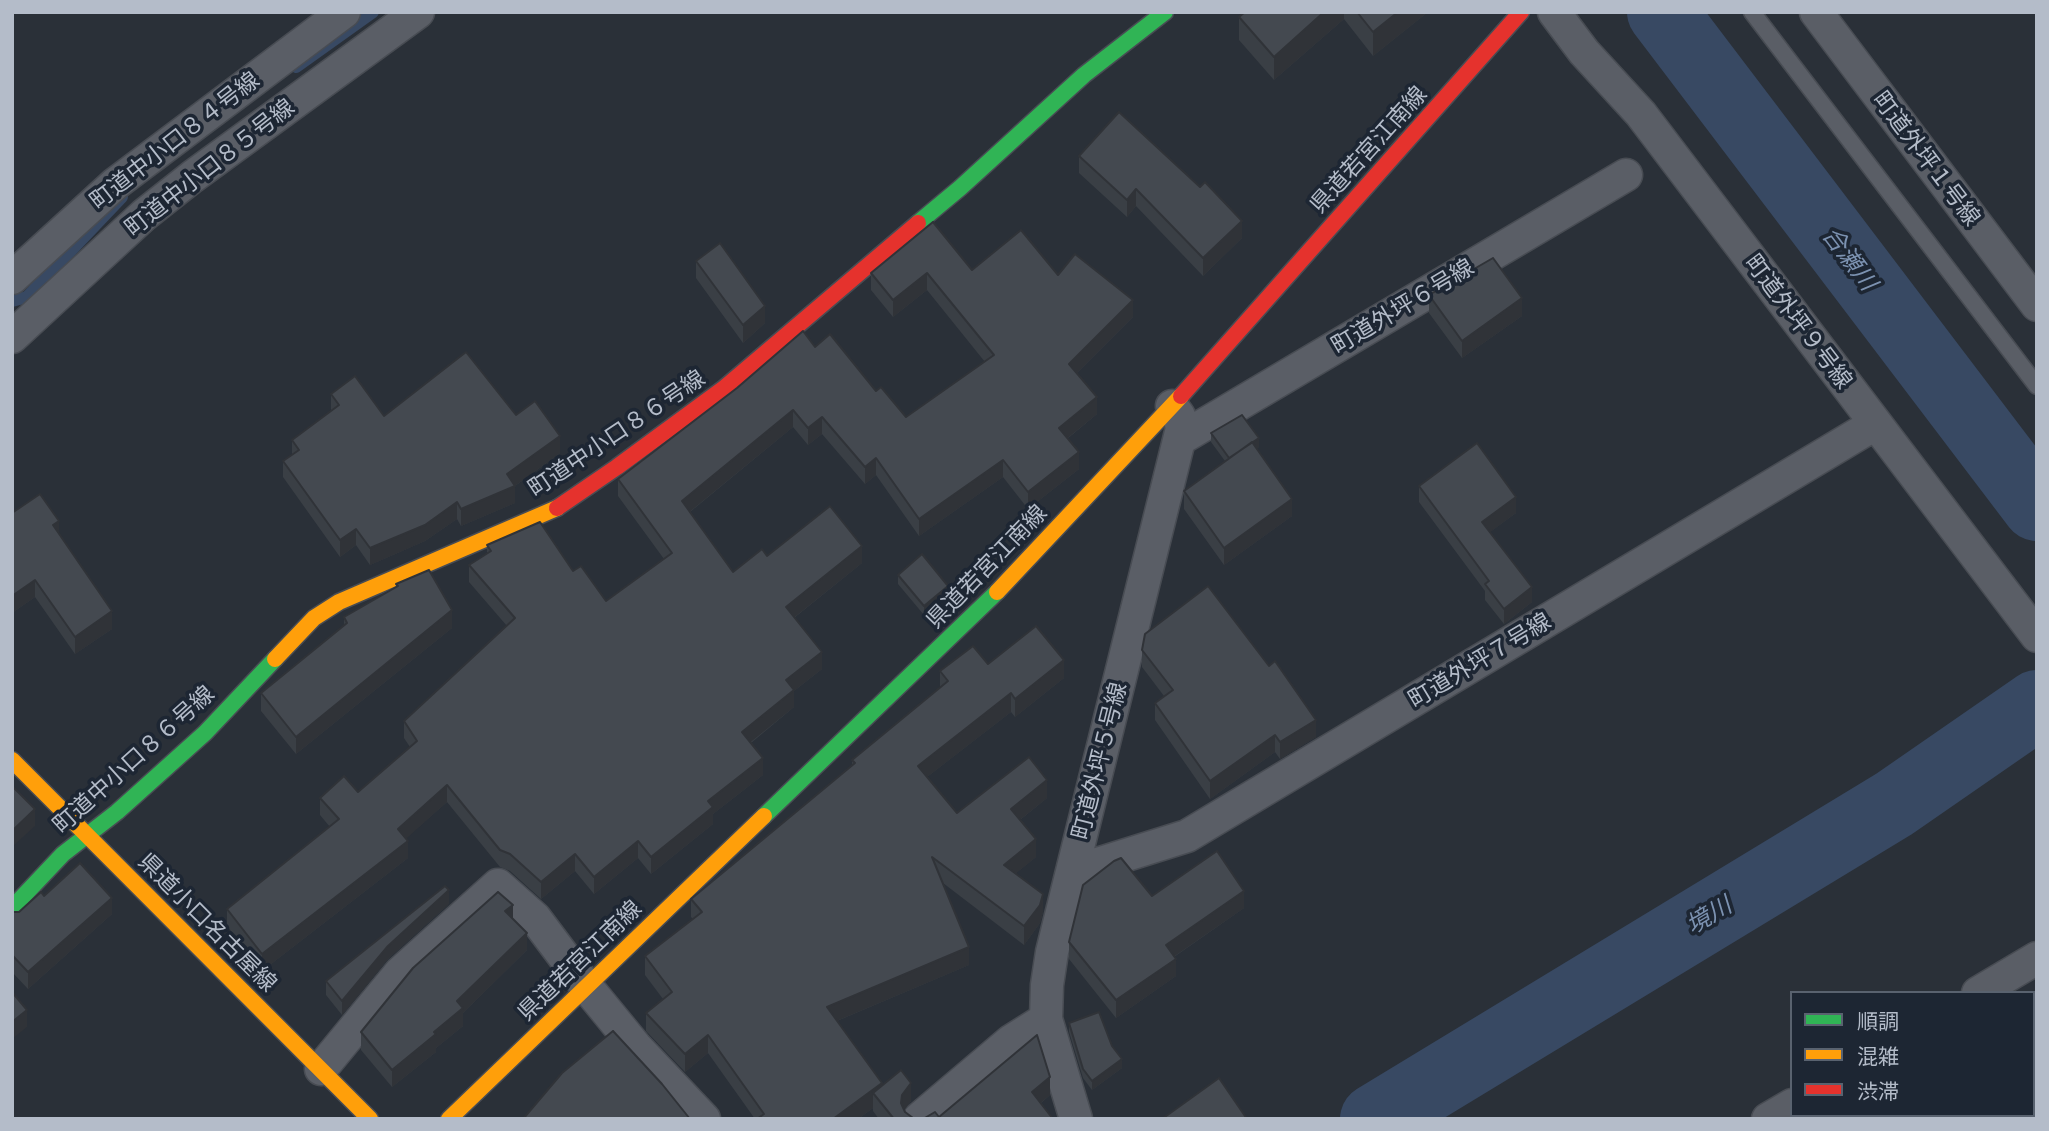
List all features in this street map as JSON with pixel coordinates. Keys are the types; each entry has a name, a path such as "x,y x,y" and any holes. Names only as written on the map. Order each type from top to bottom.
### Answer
{"main road":[{"name":"町道中小口８６号線","path":"12,908 63,854 117,812 205,733 314,618 339,602 553,510 617,467 723,389 960,188 1084,75 1165,12"},
{"name":"県道若宮江南線","path":"449,1119 998,592 1172,406 1521,12"},
{"name":"県道小口名古屋線","path":"12,760 370,1119"}],"street":[{"name":"町道中小口８４号線","path":"12,278 115,184 344,12"},
{"name":"町道中小口８５号線","path":"12,337 144,215 418,12"},
{"name":"町道外坪９号線","path":"1554,12 1584,52 1641,114 2037,636"},
{"name":"町道外坪１号線","path":"1816,12 2037,305"},
{"name":"町道外坪６号線","path":"1180,439 1626,175"},
{"name":"町道外坪５号線","path":"1076,1119 1046,1019 1052,952 1180,439 1180,416 1172,406"},
{"name":"町道外坪７号線","path":"1072,872 1187,836 1875,424"},
{"path":"321,1069 400,973 498,884 535,918 636,1047 704,1119"},
{"path":"1981,991 2037,958"},
{"path":"919,1119 1011,1041 1046,1019"},
{"path":"1768,1119 1790,1105"}],"lane":[{"path":"1752,12 2037,386"}],"building":[{"path":"1245,12 1324,12 1274,57 1239,17"},
{"path":"1357,12 1398,12 1373,32"},
{"path":"1119,112 1200,187 1205,182 1242,221 1203,258 1136,189 1127,200 1079,156"},
{"path":"933,222 972,270 1021,230 1058,275 1075,254 1133,300 1069,364 1097,397 1059,428 1079,452 1028,492 1003,460 919,519 876,458 865,467 822,417 808,428 793,410 682,501 733,572 762,549 767,556 830,506 862,546 786,607 822,652 786,680 794,690 742,732 763,758 708,801 713,807 651,857 638,841 594,877 575,854 541,882 510,854 500,850 447,785 398,829 408,841 262,954 227,909 339,819 320,798 344,776 358,792 417,741 404,721 515,618 469,565 491,551 487,545 540,522 573,571 581,566 606,601 672,553 618,479 737,388 803,331 815,347 830,334 876,391 881,387 906,417 994,355 927,273 893,300 871,273"},
{"path":"720,243 765,306 743,325 696,261"},
{"path":"1493,258 1522,298 1462,341 1429,295"},
{"path":"466,352 516,415 535,401 560,436 507,474 515,486 461,509 457,502 425,525 370,548 356,529 340,540 283,461 299,450 292,440 339,405 331,394 355,376 384,416"},
{"path":"1242,415 1259,438 1229,458 1211,433"},
{"path":"1252,442 1292,499 1224,548 1184,491"},
{"path":"1477,443 1516,497 1482,522 1532,587 1504,609 1485,584 1489,581 1419,486"},
{"path":"40,494 59,521 53,525 112,611 75,637 35,580 12,596 12,513"},
{"path":"922,554 948,586 924,606 898,575"},
{"path":"429,570 452,610 296,737 261,693 347,623 344,617 398,586 396,584"},
{"path":"1208,586 1269,666 1275,661 1316,720 1280,742 1275,735 1210,781 1155,703 1173,690 1142,650 1145,634"},
{"path":"1036,626 1064,660 1015,699 1011,693 918,766 957,813 1029,757 1047,780 1011,809 1036,839 1004,865 1043,894 1040,905 1024,926 932,857 969,947 827,1007 882,1083 833,1119 757,1119 764,1114 708,1035 685,1054 646,1013 672,992 645,956 702,912 691,899 855,763 852,760 948,681 940,671 973,646 988,664"},
{"path":"12,786 35,809 12,831"},
{"path":"1217,851 1244,891 1166,945 1176,959 1116,1000 1069,942 1083,885 1121,858 1152,896"},
{"path":"80,863 112,898 28,972 12,955 12,912 19,912 41,892 44,896"},
{"path":"445,886 449,890 388,946 342,1001 326,981"},
{"path":"498,892 513,905 505,911 527,933 457,1001 463,1008 392,1070 361,1032 413,968"},
{"path":"12,992 27,1010 12,1022"},
{"path":"1099,1012 1112,1046 1122,1059 1092,1081 1083,1069 1069,1023"},
{"path":"613,1031 690,1119 523,1119 562,1073"},
{"path":"1037,1035 1050,1077 1032,1092 1053,1119 923,1119 935,1112 939,1117"},
{"path":"901,1070 911,1083 902,1095 901,1103 905,1112 913,1118 923,1119 894,1119 873,1093"},
{"path":"1219,1078 1247,1119 1162,1119"}],"waterway":[{"path":"296,67 373,12"},
{"name":"合瀬川","path":"1662,12 2037,506"},
{"path":"12,301 27,297 122,197"},
{"name":"境川","path":"1375,1119 1894,804 2037,705"}],"traffic: fast":[{"path":"918,223 1084,75 1165,12"},
{"path":"764,816 997,592"},
{"path":"12,908 63,854 117,812 205,733 275,659"}],"traffic: slow":[{"path":"997,592 1181,396"},
{"path":"275,659 314,618 339,602 557,508"},
{"path":"12,760 370,1119"},
{"path":"449,1119 764,816"}],"traffic: jam":[{"path":"1181,396 1521,12"},
{"path":"557,508 723,389 918,223"}]}
